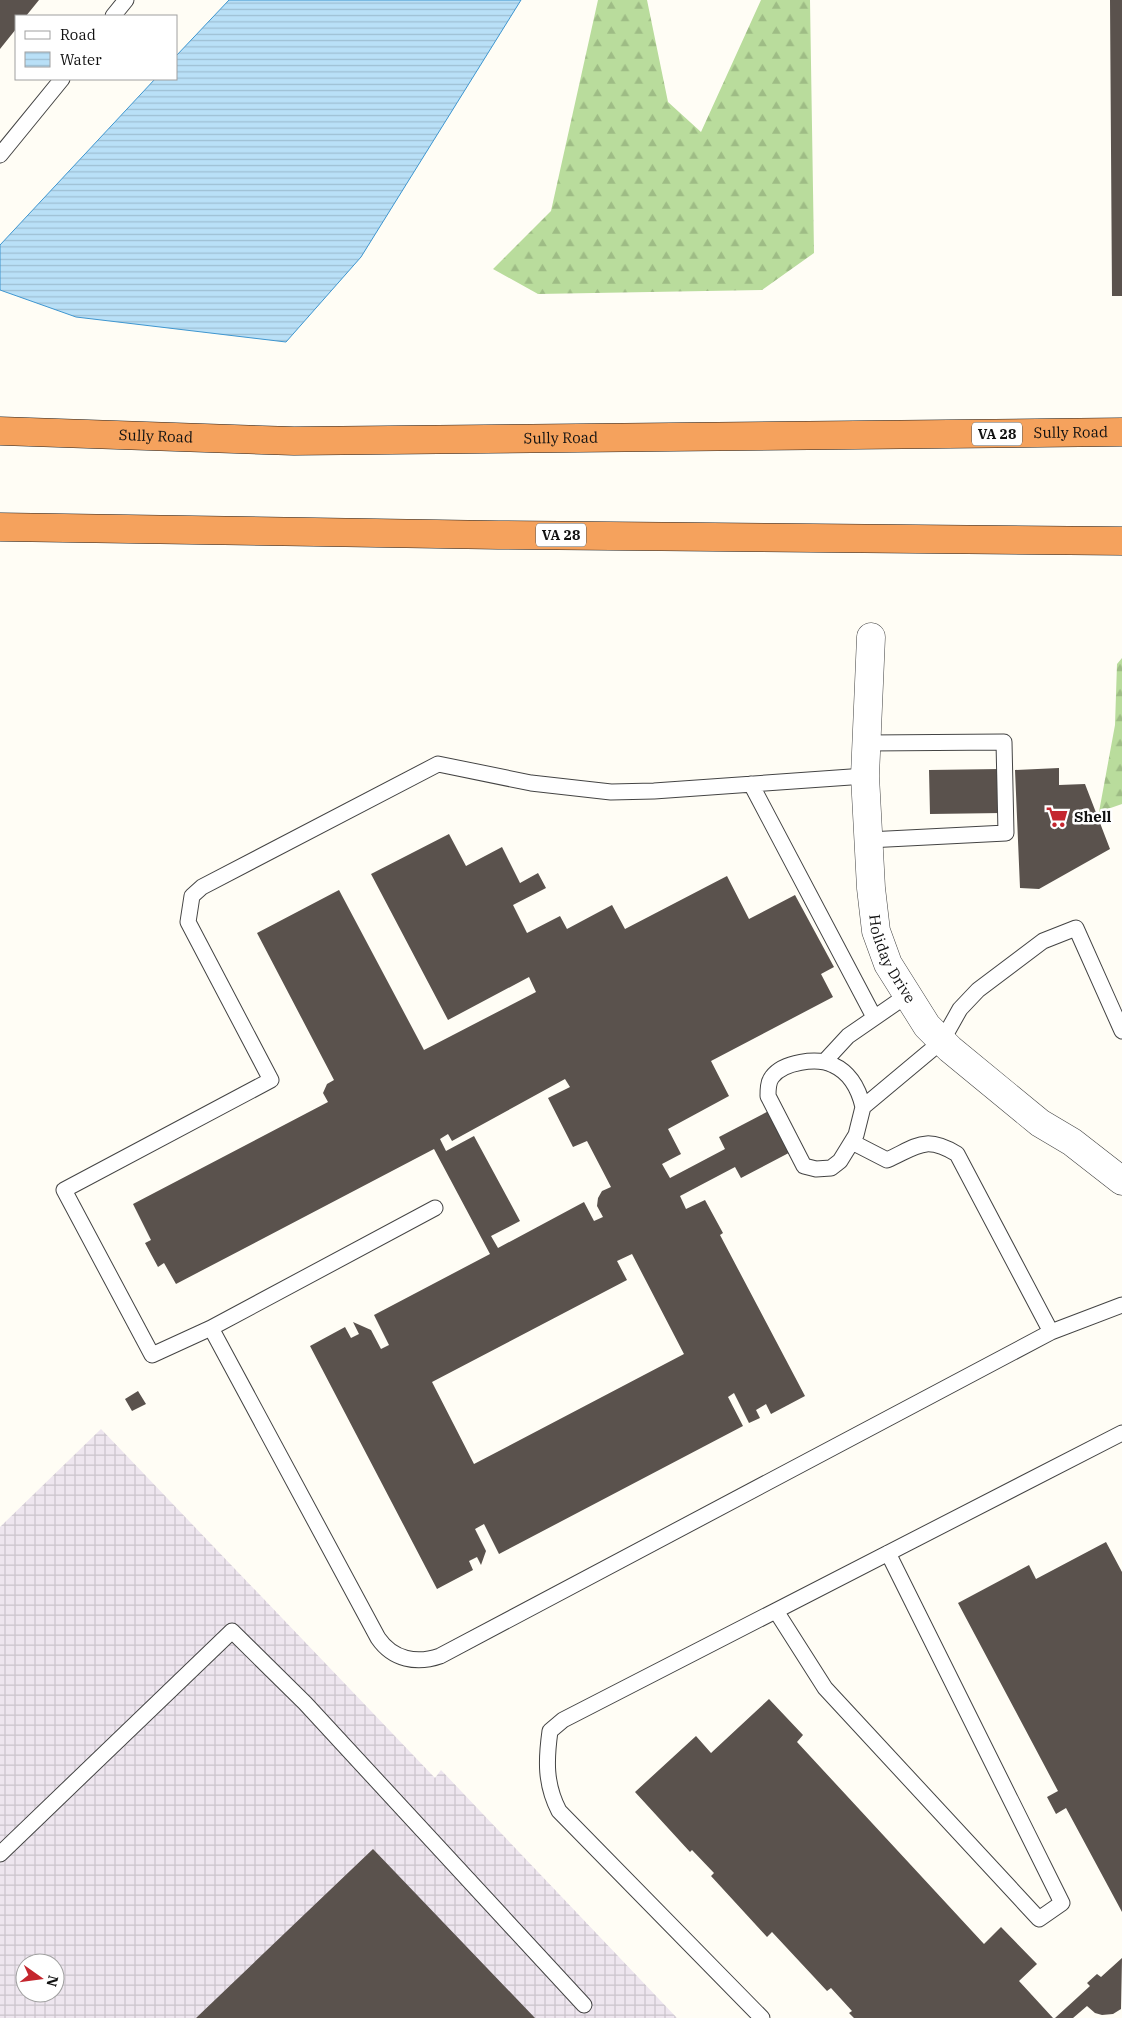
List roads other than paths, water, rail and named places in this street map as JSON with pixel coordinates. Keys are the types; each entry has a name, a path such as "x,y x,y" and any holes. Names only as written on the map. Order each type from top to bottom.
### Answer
{"highway":[{"name":"Sully Road","path":"0,432 294,441 1122,432"},
{"name":"VA 28","path":"0,527 508,535 1122,541"}],"street":[{"name":"Holiday Drive","path":"871,637 868,743 865,776 868,840 876,931 888,964 906,996 927,1026 942,1041 1040,1123 1072,1142 1122,1181"}],"lane":[{"path":"114,15 126,0"},
{"path":"0,155 61,80"},
{"path":"868,743 1004,742 1006,833 868,840"},
{"path":"435,1208 211,1328 152,1355 64,1190 271,1080 191,928 188,910 192,896 202,887 438,764 532,783 611,792 865,776"},
{"path":"751,784 874,1018"},
{"path":"863,1107 942,1041 960,1009 978,990 1043,941 1076,928 1122,1031"},
{"path":"824,1062 848,1036 906,996"},
{"path":"801,1062 824,1062 833,1065 853,1081 860,1093 863,1107 852,1142 840,1161 831,1168 816,1169 804,1166 768,1096 771,1078 780,1071 801,1062"},
{"path":"852,1142 887,1160 925,1143 941,1145 957,1154 1051,1332"},
{"path":"211,1328 378,1638 384,1647 402,1658 427,1661 440,1656 1051,1332 1122,1305"},
{"path":"762,2018 559,1811 552,1798 546,1765 550,1731 563,1720 1122,1433"},
{"path":"776,1611 825,1688 1039,1920 1062,1903 888,1553"},
{"path":"0,1854 232,1632 305,1703 584,2005"}],"water":[{"path":"229,0 521,0 361,257 286,342 76,317 0,290 0,245 154,80 178,80 178,54"}],"place":[{"name":"Shell","path":"1057,817"}]}
